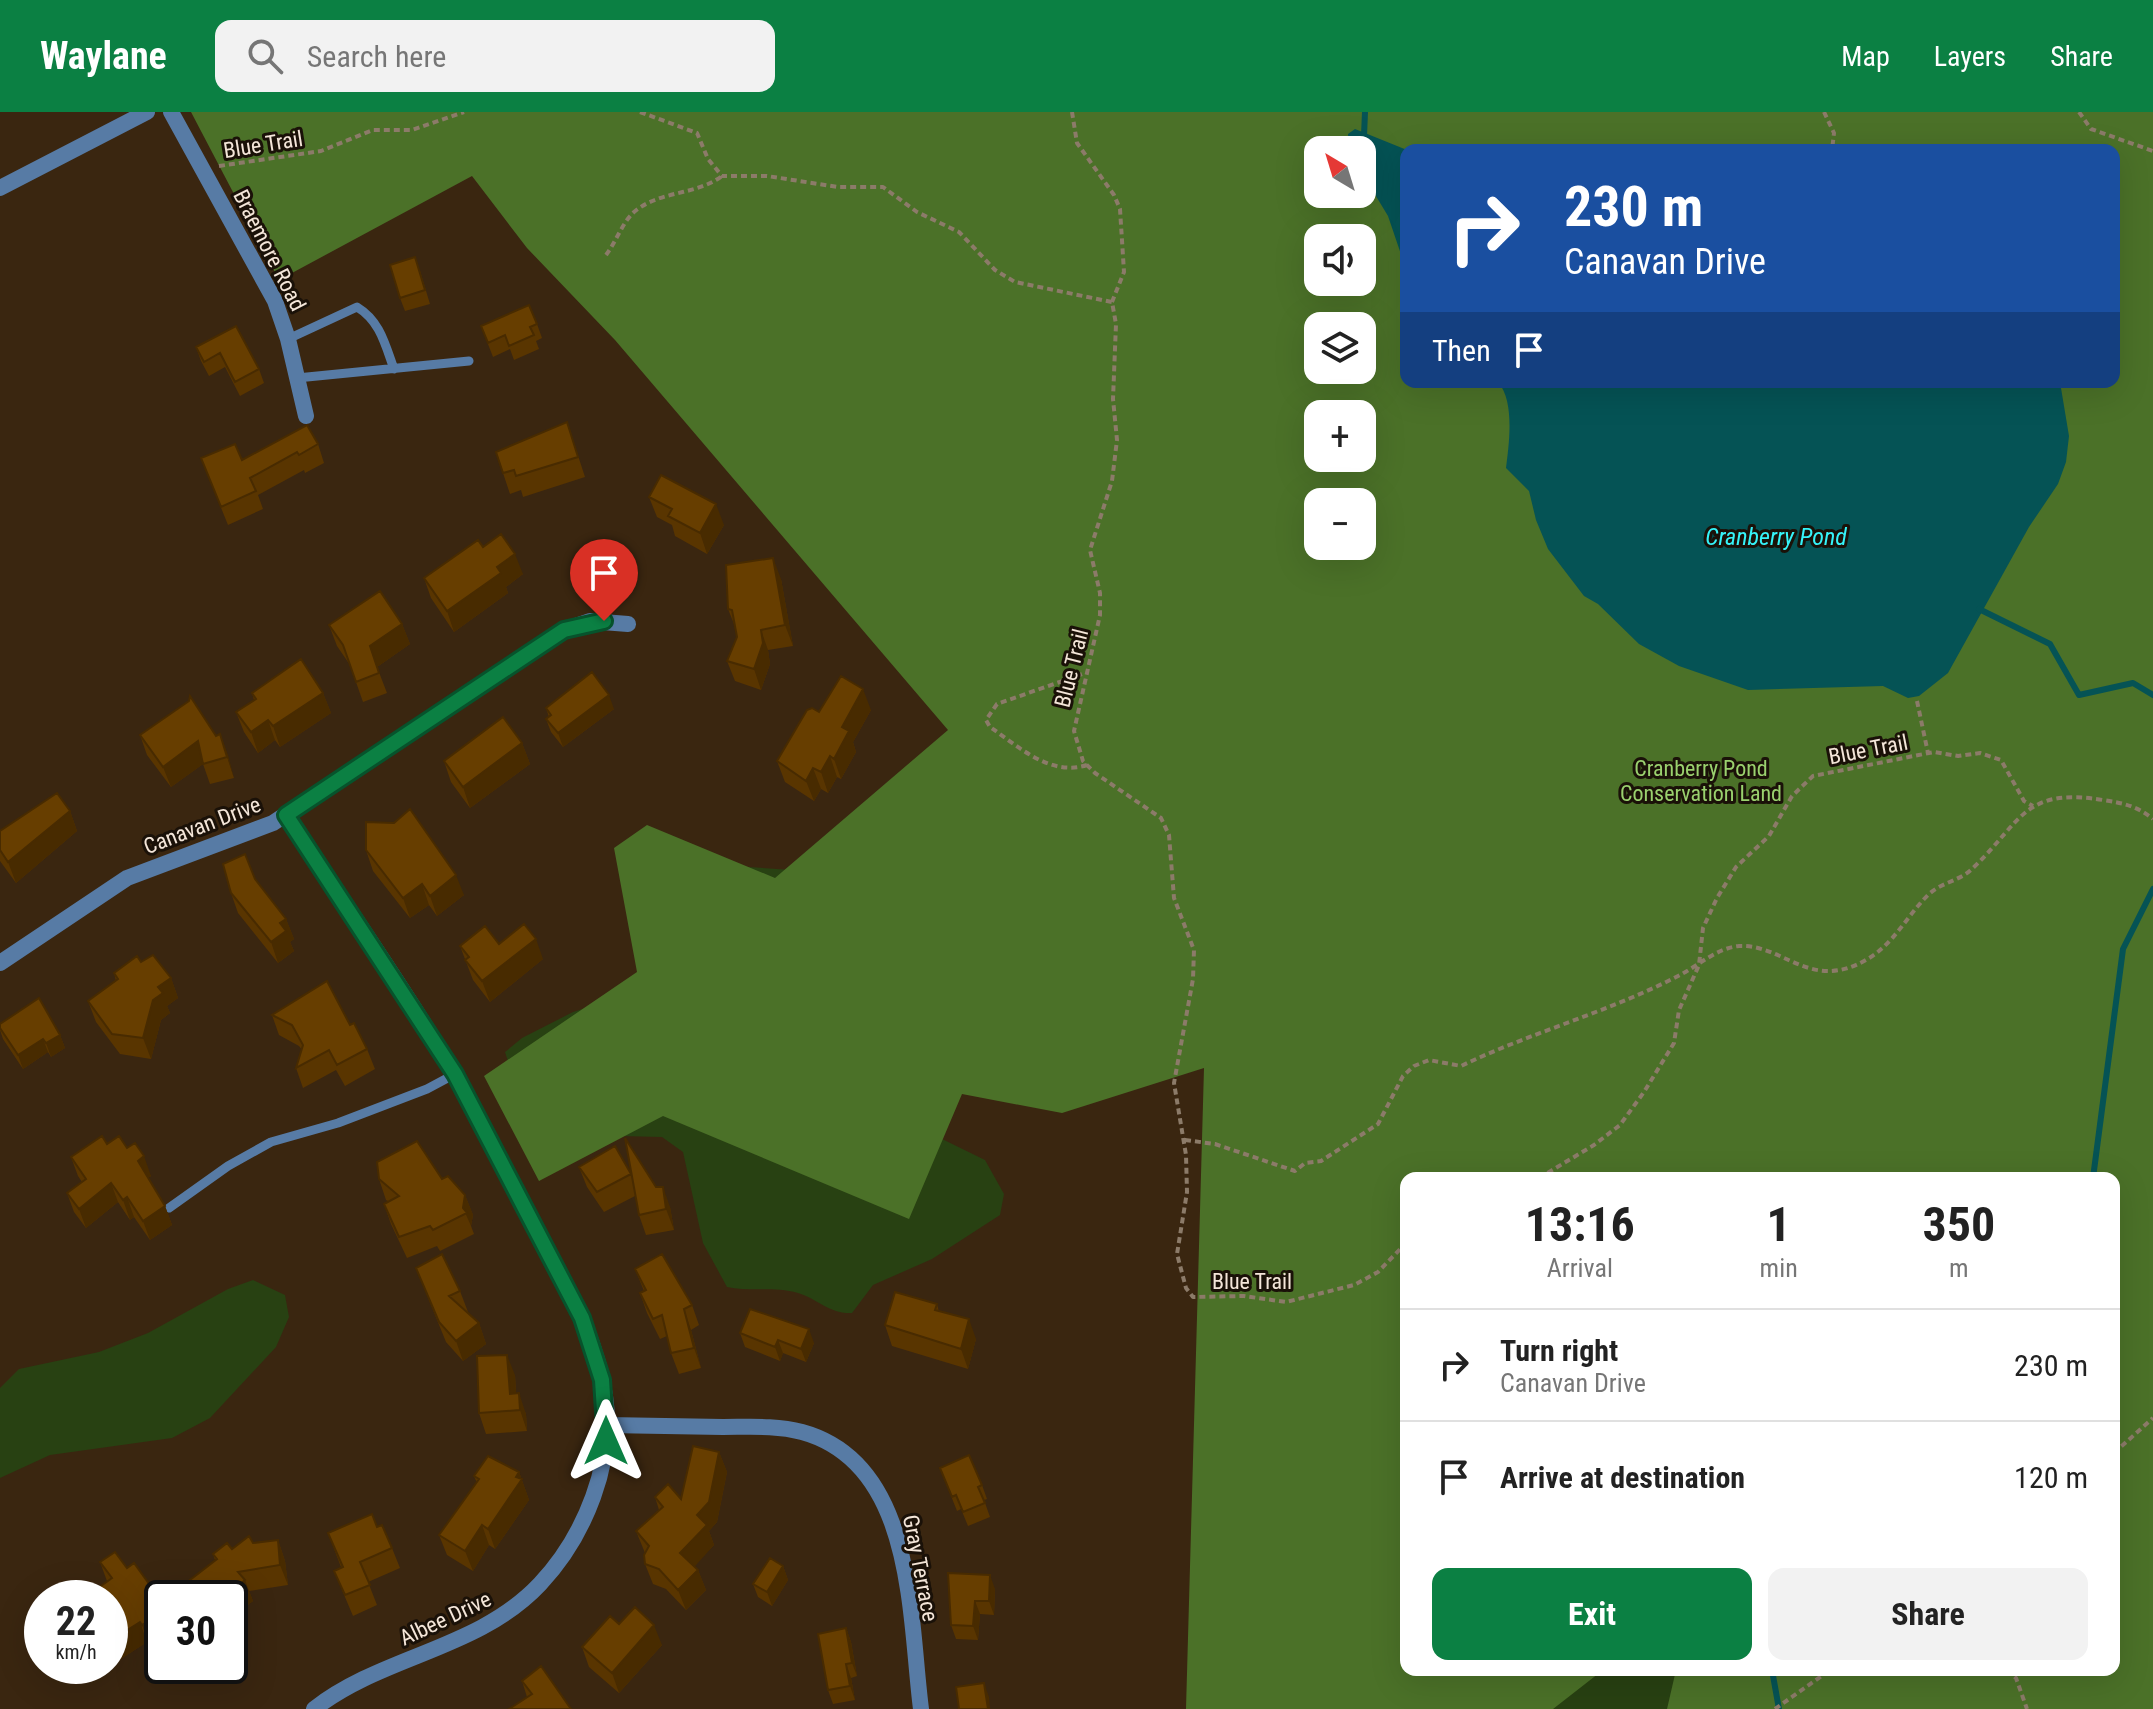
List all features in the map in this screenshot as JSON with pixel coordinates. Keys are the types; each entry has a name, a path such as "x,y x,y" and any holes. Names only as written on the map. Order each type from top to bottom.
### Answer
{"street":[{"path":"0,188 147,112"},
{"name":"Braemore Road","path":"171,112 266,283 288,339 306,416"},
{"name":"Canavan Drive","path":"0,963 127,878 260,829 286,815 564,630 590,621 628,624"},
{"name":"Albee Drive","path":"286,815 455,1074 588,1333 602,1380 607,1425 603,1457 588,1509 558,1562 528,1596 486,1627 363,1679 314,1709"},
{"name":"Gray Terrace","path":"607,1425 788,1429 828,1442 854,1461 874,1484 895,1528 921,1709"}],"lane":[{"path":"288,339 357,307 369,314 380,330 394,369"},
{"path":"297,378 469,361"},
{"path":"169,1208 228,1166 271,1142 338,1123 427,1089 455,1074"}],"path":[{"name":"Blue Trail","path":"205,172 234,162 321,151 373,130 412,130 464,112"},
{"path":"640,112 697,133 708,159 722,176"},
{"path":"606,255 631,215 662,196 691,192 722,176 767,176 838,187 883,187 917,212 959,232 995,270 1015,282 1112,302 1124,272 1120,209 1114,195 1077,143 1072,112"},
{"path":"2079,112 2091,129 2153,151"},
{"path":"1833,144 1834,133 1826,113 1835,113"},
{"name":"Blue Trail","path":"1112,302 1116,324 1113,399 1117,440 1112,481 1090,550 1100,606 1088,672 1074,716 1074,731 1087,765 1108,784 1153,809 1169,835 1174,898 1190,934 1195,964 1174,1083 1184,1140 1186,1208 1177,1238 1177,1254 1186,1288 1193,1297 1244,1296 1286,1302 1354,1285 1378,1272 1400,1249"},
{"path":"1087,765 1067,768 1046,763 990,727 986,720 997,704 1088,672"},
{"path":"1917,701 1928,753"},
{"name":"Blue Trail","path":"1549,1172 1620,1125 1666,1059 1674,1043 1679,1010 1699,965 1703,928 1717,898 1736,867 1769,836 1802,783 1813,776 1928,753 1996,756 2024,801 2033,806"},
{"path":"1184,1140 1215,1144 1295,1171 1305,1163 1321,1161 1378,1124 1403,1076 1414,1066 1429,1060 1461,1066 1598,1012 1699,965 1724,948 1743,946 1822,971 1843,971 1867,960 1897,937 1930,893 1967,873 2004,831 2042,801 2078,796 2139,807 2153,819"},
{"path":"2120,1448 2153,1418"},
{"path":"1775,1709 1822,1676"},
{"path":"2014,1676 2027,1709"}],"green space":[{"name":"Cranberry Pond Conservation Land","path":"191,112 2153,112 2153,1709 1667,1709 1675,1676 2120,1676 2120,1172 1400,1172 1400,1676 1595,1676 1553,1709 1186,1709 1204,1068 1062,1113 962,1094 909,1219 663,1116 539,1181 484,1076 637,972 614,848 647,825 775,878 948,730 615,340 527,248 472,176 279,280"},
{"path":"734,866 836,873 1002,1004 940,1138 985,1160 1004,1194 1000,1215 932,1259 873,1285 852,1313 830,1309 789,1291 727,1287 703,1243 683,1152 662,1137 620,1136 518,1092 505,1052 522,1038 573,1012 610,1000 646,975"},
{"path":"253,1280 285,1295 289,1317 276,1347 210,1418 172,1438 50,1455 0,1478 0,1388 19,1369 99,1352 148,1333 228,1289"},
{"path":"1447,1676 1798,1676 1753,1709 1454,1709"}],"water":[{"path":"1355,129 1372,136 1348,136"},
{"path":"1376,137 1400,147 1400,251 1388,216 1376,196"},
{"name":"Cranberry Pond","path":"2061,388 2069,436 2066,462 2058,484 2029,527 1948,673 1919,696 1908,698 1883,686 1748,690 1679,666 1639,644 1598,604 1584,596 1548,549 1529,491 1506,468 1509,411 1503,390"}],"building":[{"path":"415,257 425,290 400,298 390,265"},
{"path":"529,305 537,324 530,327 534,335 509,346 505,335 488,343 481,326"},
{"path":"236,326 259,369 235,382 220,353 204,362 196,347"},
{"path":"567,422 578,457 516,476 514,470 503,473 496,452"},
{"path":"307,425 318,444 250,478 256,491 221,507 201,458 235,444 242,460"},
{"path":"661,475 716,504 700,533 668,516 672,509 649,497"},
{"path":"501,534 515,554 497,567 501,573 447,611 424,578 478,540 483,547"},
{"path":"773,558 785,625 761,630 763,643 754,669 727,661 737,637 732,610 728,609 726,565"},
{"path":"380,591 402,624 370,646 379,673 356,682 343,645 329,625"},
{"path":"301,659 323,693 273,726 268,720 251,732 236,712 256,699 252,693"},
{"path":"592,672 609,695 558,733 546,719 551,715 546,708"},
{"path":"841,676 863,689 842,727 849,731 834,759 830,756 821,772 813,768 806,781 777,761 807,710 812,708 819,712"},
{"path":"190,696 216,736 220,734 227,757 203,764 198,741 163,767 140,735 189,701"},
{"path":"503,717 522,743 463,787 444,761"},
{"path":"57,793 70,811 8,862 0,850 0,831"},
{"path":"410,809 456,875 430,896 422,884 403,898 366,850 366,822 394,823"},
{"path":"245,854 255,879 286,919 280,923 286,931 271,942 231,893 223,864"},
{"path":"524,924 536,939 482,981 465,960 469,957 460,946 485,926 499,944"},
{"path":"153,955 171,978 158,987 163,993 153,1000 143,1038 112,1034 88,1001 118,979 114,973 137,956 141,962"},
{"path":"327,981 350,1025 354,1023 367,1049 337,1065 329,1050 296,1068 303,1045 292,1025 272,1015"},
{"path":"39,998 60,1035 46,1043 43,1039 18,1055 0,1024"},
{"path":"102,1136 107,1144 119,1136 127,1148 135,1143 144,1156 138,1161 165,1206 143,1221 127,1197 123,1200 111,1183 79,1209 67,1193 86,1179 71,1157"},
{"path":"625,1138 656,1187 663,1187 666,1209 639,1215"},
{"path":"417,1141 442,1179 448,1176 465,1195 463,1208 467,1213 433,1230 430,1226 399,1237 384,1204 399,1196 379,1179 377,1162"},
{"path":"615,1146 631,1174 597,1192 579,1167"},
{"path":"442,1254 460,1291 449,1296 479,1323 456,1341 439,1322 416,1268"},
{"path":"662,1254 692,1305 684,1309 694,1348 671,1353 662,1315 653,1319 640,1293 646,1290 635,1269"},
{"path":"895,1292 937,1304 935,1310 969,1319 961,1349 885,1325"},
{"path":"750,1309 809,1329 801,1349 778,1340 775,1347 740,1333"},
{"path":"507,1355 510,1394 519,1393 520,1410 479,1413 477,1356"},
{"path":"693,1446 719,1452 709,1502 697,1515 707,1525 680,1553 698,1570 678,1590 659,1569 645,1564 644,1555 649,1546 636,1531 663,1507 655,1497 668,1484 681,1499"},
{"path":"969,1455 982,1485 978,1487 985,1503 963,1512 956,1495 952,1497 940,1468"},
{"path":"488,1456 519,1472 516,1477 522,1479 488,1529 482,1525 465,1551 439,1535 479,1479 474,1476"},
{"path":"372,1514 377,1527 382,1525 392,1548 360,1562 370,1585 345,1595 334,1571 343,1567 328,1533"},
{"path":"249,1536 253,1543 278,1540 280,1565 238,1572 245,1580 190,1580 217,1559 213,1554 227,1543 232,1549"},
{"path":"115,1552 127,1568 134,1563 146,1580 144,1624 140,1622 128,1630 128,1580 109,1580 112,1578 100,1562"},
{"path":"770,1558 783,1566 767,1592 753,1584"},
{"path":"948,1573 990,1575 989,1601 975,1601 973,1626 951,1625"},
{"path":"635,1607 654,1625 612,1673 582,1647 610,1616 619,1624"},
{"path":"846,1628 852,1663 846,1664 850,1686 828,1690 818,1634"},
{"path":"541,1666 571,1709 509,1709 532,1694 522,1681"},
{"path":"984,1683 988,1709 959,1709 956,1687"}],"waterway":[{"path":"1364,136 1365,112"},
{"path":"1979,609 2050,644 2079,695 2133,683 2153,695"},
{"path":"2094,1172 2123,949 2153,889"},
{"path":"1773,1676 1779,1709"}],"route":[{"path":"604,621 590,621 564,630 286,815 455,1074 582,1318 606,1396 606,1441"}]}
